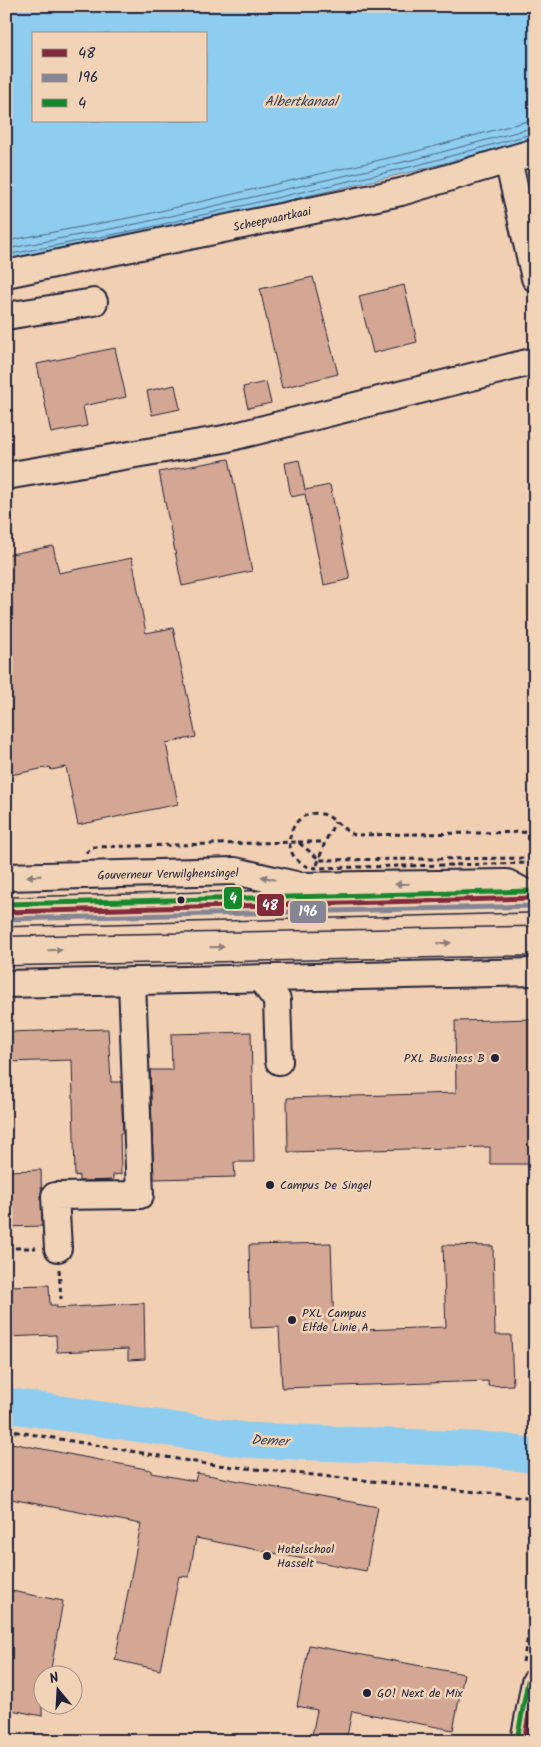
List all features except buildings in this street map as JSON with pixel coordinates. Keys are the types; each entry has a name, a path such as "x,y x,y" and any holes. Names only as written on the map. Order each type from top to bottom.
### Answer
{"highway":[{"name":"Gouverneur Verwilghensingel","path":"6,912 535,898"},
{"path":"6,951 535,941"}],"street":[{"name":"Scheepvaartkaai","path":"6,274 401,192 535,152"},
{"path":"508,160 535,278"},
{"path":"6,316 94,302"},
{"path":"6,476 224,439 535,360"},
{"name":"Gouverneur Verwilghensingel","path":"6,877 235,871 300,886 507,883 535,898"},
{"path":"141,981 186,947"},
{"path":"6,984 535,972"},
{"path":"261,979 277,1000 279,1061"},
{"path":"58,1248 55,1196 140,1195 141,981"},
{"path":"531,1737 534,1695"}],"path":[{"path":"535,832 356,835 348,832 323,814 312,813 295,822 289,843 292,852 298,860 304,865 316,868 535,863"},
{"path":"316,868 325,842 335,822"},
{"path":"298,842 320,860 535,858"},
{"path":"62,876 92,847 325,842"},
{"path":"6,1430 207,1464 535,1498"}],"water":[{"name":"Albertkanaal","path":"6,6 535,6 535,138 419,170 143,234 6,260"}],"waterway":[{"name":"Demer","path":"6,1405 245,1440 495,1450 535,1456"}],"transit line":[{"name":"4","path":"6,904 535,891"},
{"name":"48","path":"6,912 535,898"},
{"name":"196","path":"6,919 535,906"},
{"name":"4","path":"517,1740 528,1681"},
{"name":"48","path":"524,1741 535,1683"}],"place":[{"name":"PXL Business B","path":"495,1058"},
{"name":"Campus De Singel","path":"270,1185"},
{"name":"PXL Campus Elfde Linie A","path":"292,1320"},
{"name":"Hotelschool Hasselt","path":"267,1556"},
{"name":"GO! Next de Mix","path":"367,1693"}]}
